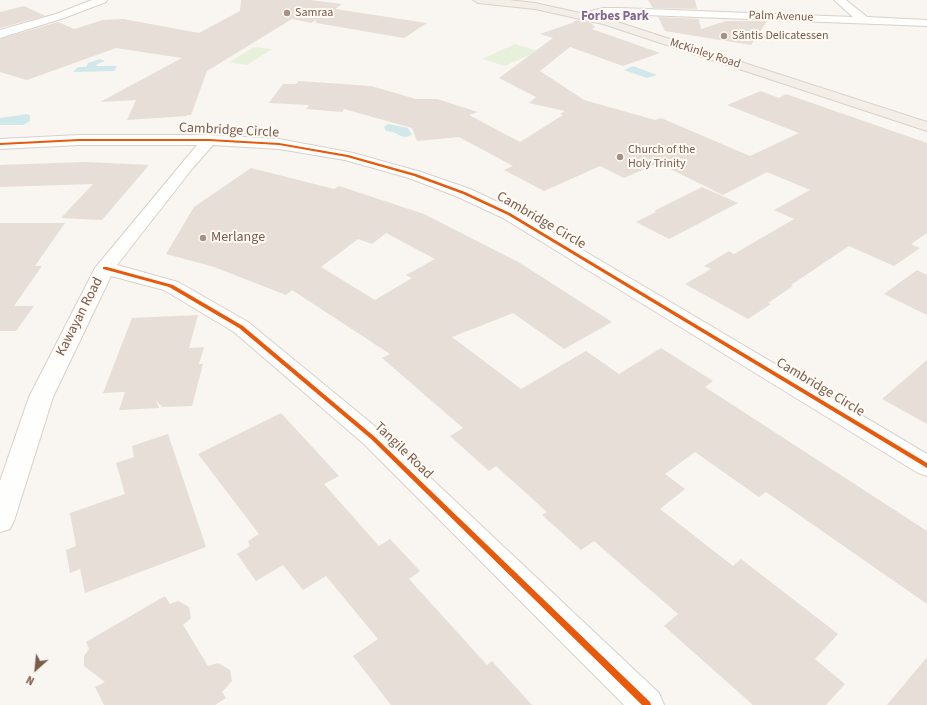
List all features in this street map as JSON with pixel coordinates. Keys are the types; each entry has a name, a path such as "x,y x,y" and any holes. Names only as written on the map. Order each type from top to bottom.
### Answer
{"main road":[{"name":"McKinley Road","path":"478,0 535,6 607,22 927,127"}],"street":[{"path":"0,34 60,16 102,0"},
{"path":"833,2 846,20"},
{"path":"833,2 865,21"},
{"name":"Palm Avenue","path":"583,16 603,10 927,23"},
{"name":"Palm Avenue","path":"607,22 607,17 614,14 635,12"},
{"name":"Cambridge Circle","path":"0,144 79,140 209,140 279,144 347,156 415,175 464,193 509,214 927,466"},
{"name":"Kawayan Road","path":"0,521 40,397 105,268 181,172 209,140"},
{"name":"Tangile Road","path":"105,268 171,286 241,327 374,438 647,705"}],"green space":[{"path":"515,44 538,51 505,66 482,59"},
{"path":"254,47 272,49 247,65 229,62"}],"water":[{"path":"100,59 105,61 97,64 96,66 117,66 114,71 73,72 78,67 86,67 88,63"},
{"path":"633,66 657,75 647,78 624,70"},
{"path":"28,114 30,116 30,121 23,125 0,125 0,118"},
{"path":"388,124 408,128 412,135 406,137 386,131 384,127"}],"building":[{"path":"241,0 310,0 342,4 335,9 427,23 404,38 316,23 316,20 311,23 292,19 207,71 191,115 187,116 127,120 136,100 100,102 182,58 116,48 27,80 0,72 0,39 58,22 74,29 103,20 123,19 199,33 240,11"},
{"path":"648,0 695,0 697,9 653,8"},
{"path":"24,6 45,16 0,28 0,12"},
{"path":"658,17 699,19 701,29 726,21 767,21 751,45 665,31"},
{"path":"577,20 591,23 595,27 592,29 660,53 623,66 570,47 540,71 584,100 655,120 661,118 750,156 799,133 727,105 761,91 779,98 786,94 927,143 927,233 911,244 920,248 894,266 849,246 791,285 793,286 768,303 771,304 748,319 685,284 711,269 704,266 729,251 734,254 794,219 774,210 810,190 767,172 723,195 658,163 624,178 600,166 544,191 504,170 513,166 459,137 417,141 412,128 344,109 342,112 306,109 309,105 269,103 283,84 296,84 299,81 371,86 416,99 437,99 478,112 469,115 520,142 563,115 560,114 565,111 529,103 536,97 499,78 553,38 540,34"},
{"path":"85,162 149,165 102,220 61,218 93,184 0,187 0,165"},
{"path":"251,168 334,189 339,186 424,214 520,263 612,322 564,349 513,313 452,337 521,389 586,351 619,374 661,348 713,381 705,387 927,531 927,604 766,492 759,497 695,452 665,474 685,489 660,509 733,566 741,559 838,634 815,659 845,684 826,705 753,705 664,626 678,614 594,541 581,550 542,515 547,512 496,466 489,471 450,436 463,428 382,358 390,354 292,290 286,295 214,267 166,254 194,207","holes":["386,233 435,259 406,275 412,278 375,300 321,267 358,239 372,244"]},
{"path":"702,187 738,203 669,239 636,222 656,212 654,211"},
{"path":"0,223 65,223 35,266 42,266 14,306 34,306 16,331 0,331"},
{"path":"917,270 927,275 927,315 884,294"},
{"path":"198,315 189,348 204,347 199,364 203,364 192,406 162,407 156,400 159,408 119,410 125,392 103,393 132,318"},
{"path":"927,360 927,424 882,399"},
{"path":"281,413 339,476 324,484 379,546 390,539 420,571 409,579 487,665 492,661 532,705 391,705 353,656 378,639 326,576 303,590 283,565 256,581 237,554 250,546 248,541 259,534 198,454"},
{"path":"168,434 206,547 85,593 80,569 70,573 66,550 76,546 70,513 125,494 116,463 134,457 132,446"},
{"path":"165,596 170,604 178,601 189,607 191,618 183,625 208,666 218,663 230,670 232,681 222,692 226,698 215,705 104,705 95,687 105,682 84,666 84,656 89,649 86,642"},
{"path":"927,657 927,705 887,705"}],"cycle path":[{"path":"0,144 79,140 209,140 279,144 347,156 415,175 464,193 509,214 927,466"},
{"path":"105,268 171,286 241,327 373,438 647,705"}],"place":[{"name":"Samraa","path":"287,13"},
{"name":"Säntis Delicatessen","path":"724,36"},
{"name":"Church of the Holy Trinity","path":"620,157"},
{"name":"Merlange","path":"203,238"}],"district":[{"name":"Forbes Park","path":"615,17"}]}
